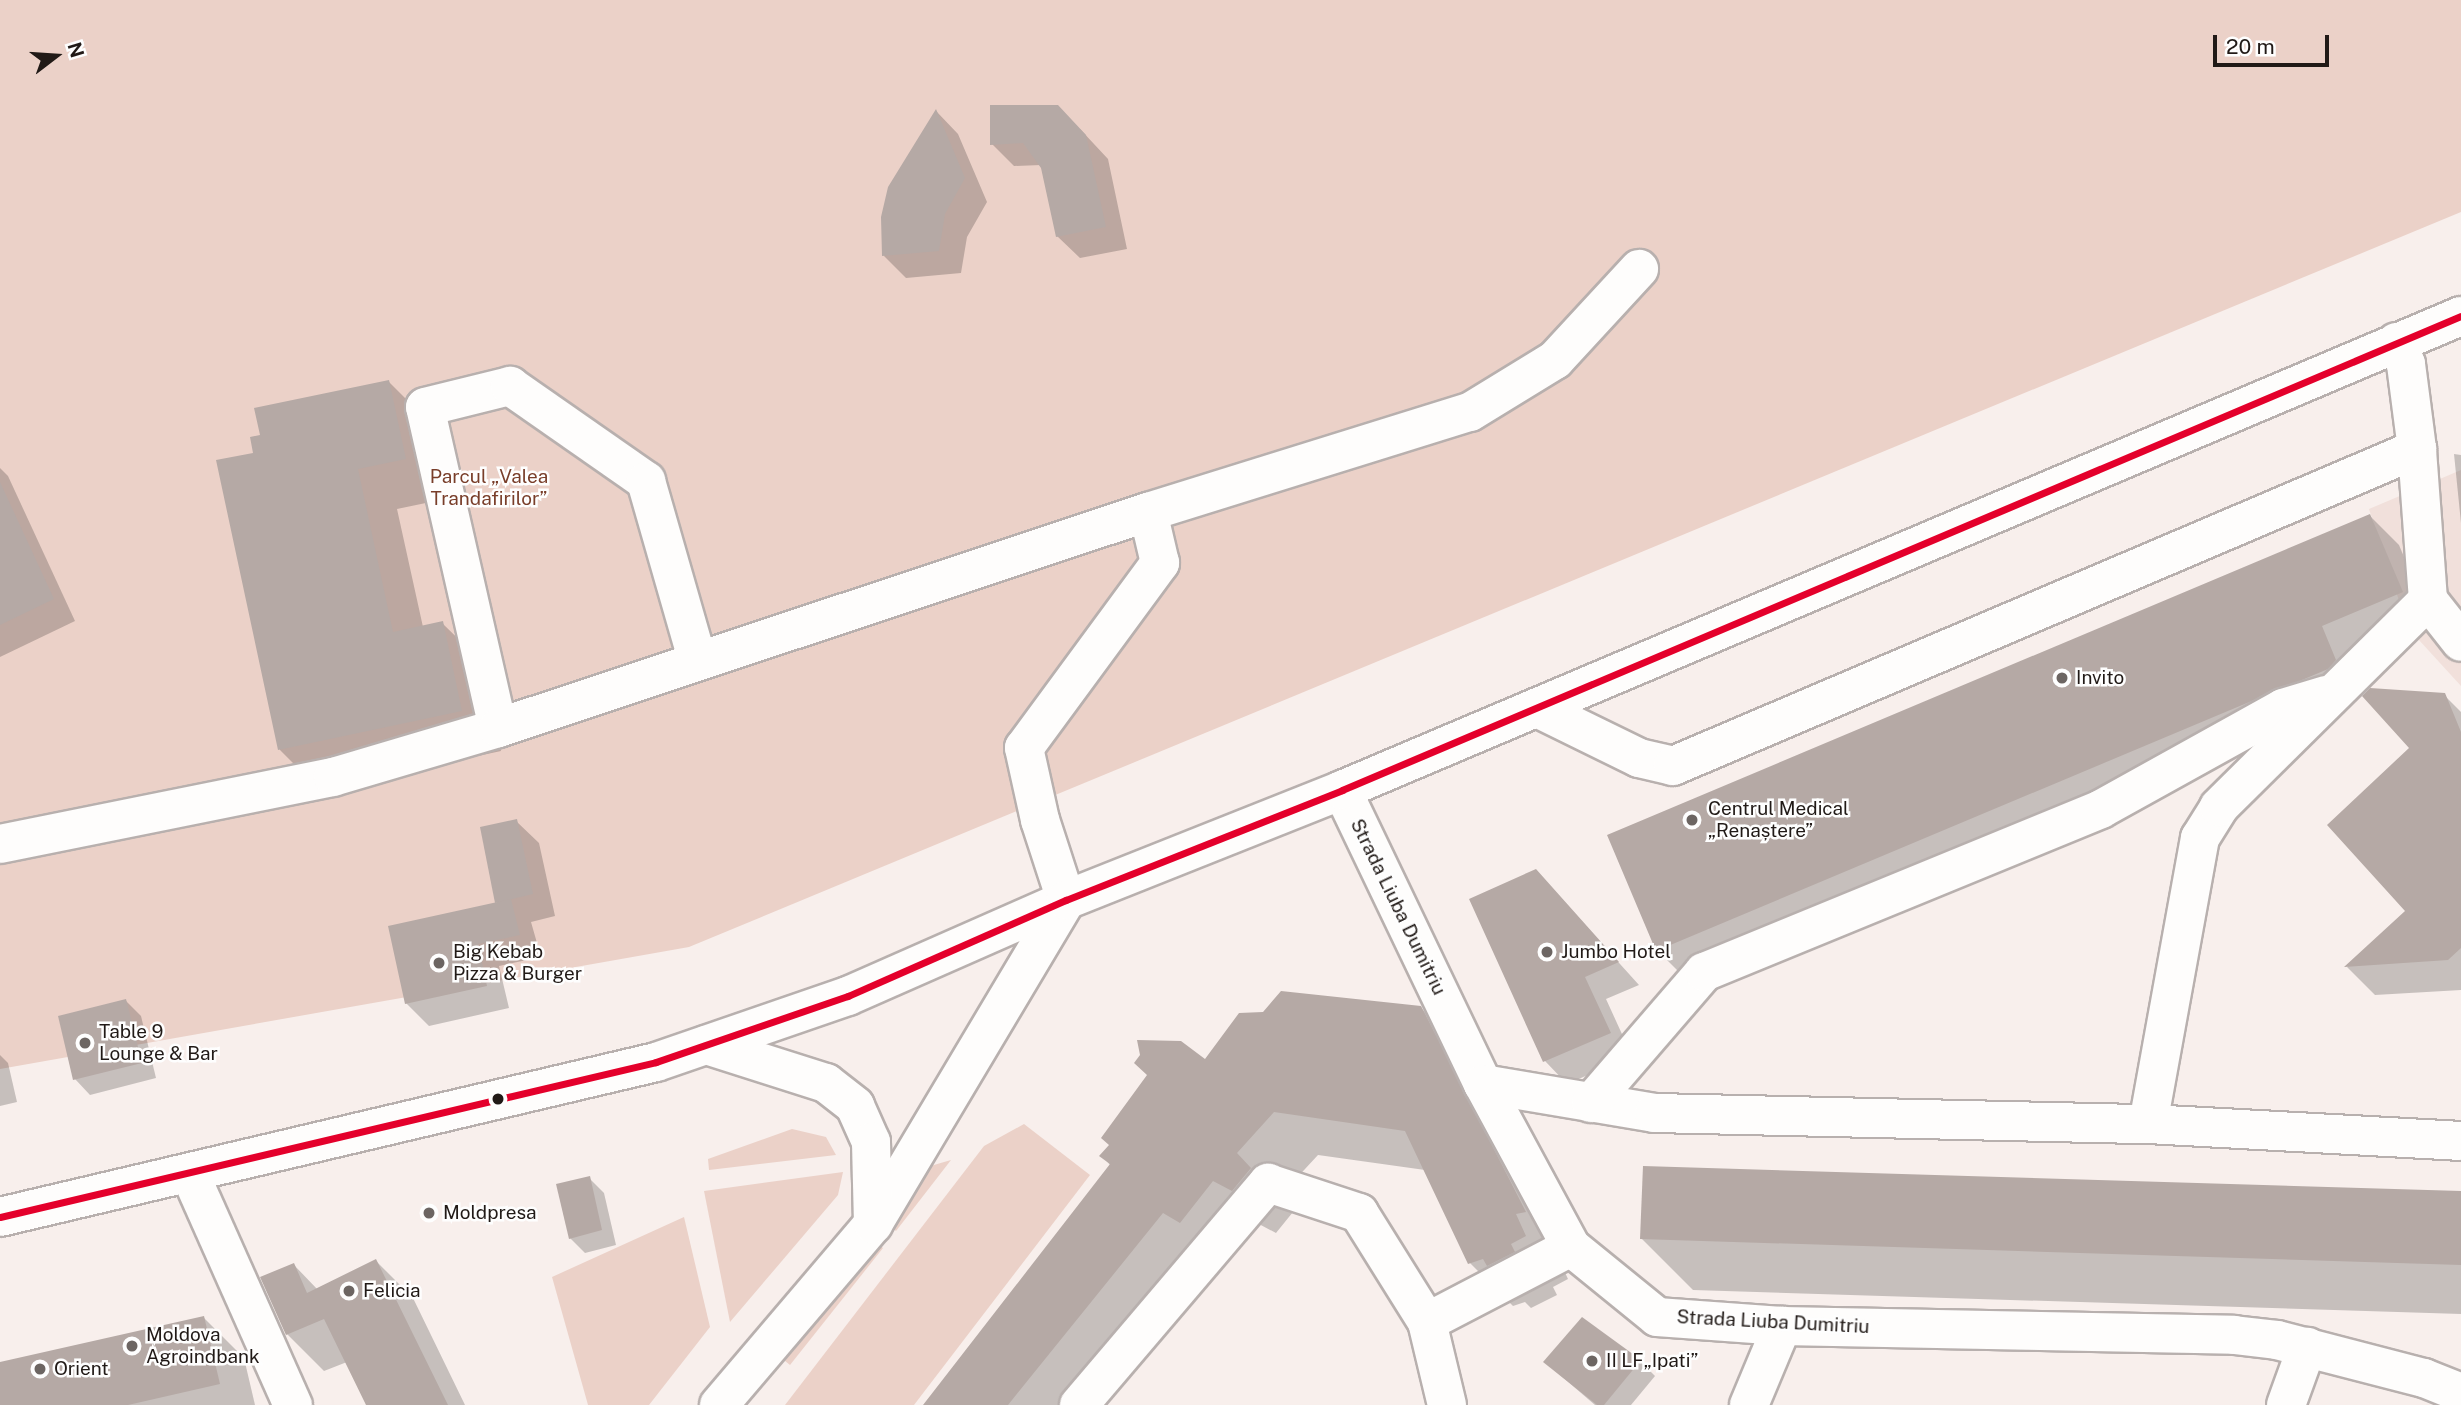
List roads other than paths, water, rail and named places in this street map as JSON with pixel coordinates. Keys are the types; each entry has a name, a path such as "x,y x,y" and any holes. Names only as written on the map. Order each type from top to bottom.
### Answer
{"main road":[{"path":"0,844 332,777 498,728 696,659 1148,512 1470,412 1555,360 1639,269"},
{"path":"0,1217 514,1097 706,1045 848,996 1066,900 1342,790 2461,316"},
{"path":"2396,342 2406,364 2417,449 2428,600 2461,642"},
{"path":"498,728 425,407 510,386 646,481 696,659"},
{"path":"1537,708 1639,758 1673,766 2417,449"},
{"path":"719,1405 873,1224 1066,900 1040,820 1024,748 1160,563 1148,512"},
{"path":"2148,1124 2200,838 2219,807 2428,600"},
{"path":"1591,1102 1704,972 2101,809 2283,708 2335,692"},
{"name":"Strada Liuba Dumitriu","path":"1342,790 1483,1084 1571,1247 1657,1317 1782,1326 2162,1332 2277,1340 2461,1393"},
{"path":"706,1045 826,1083 855,1106 871,1142 873,1224"},
{"path":"1483,1084 1654,1113 2148,1124 2461,1141"},
{"path":"190,1174 293,1405"},
{"path":"1079,1405 1268,1183 1359,1213 1427,1322 1447,1405"},
{"path":"1427,1322 1571,1247"},
{"path":"1749,1405 1782,1326"},
{"path":"2286,1405 2307,1347"}],"place":[{"name":"Invito","path":"2062,678"},
{"name":"Centrul Medical „Renaștere”","path":"1692,820"},
{"name":"Jumbo Hotel","path":"1547,952"},
{"name":"Big Kebab Pizza & Burger","path":"439,963"},
{"name":"Table 9 Lounge & Bar","path":"85,1043"},
{"name":"Moldpresa","path":"429,1213"},
{"name":"Felicia","path":"349,1291"},
{"name":"Moldova Agroindbank","path":"132,1346"},
{"name":"II LF„Ipati”","path":"1592,1361"},
{"name":"Orient","path":"40,1369"}],"park label":[{"name":"Parcul „Valea Trandafirilor”","path":"489,488"}]}
